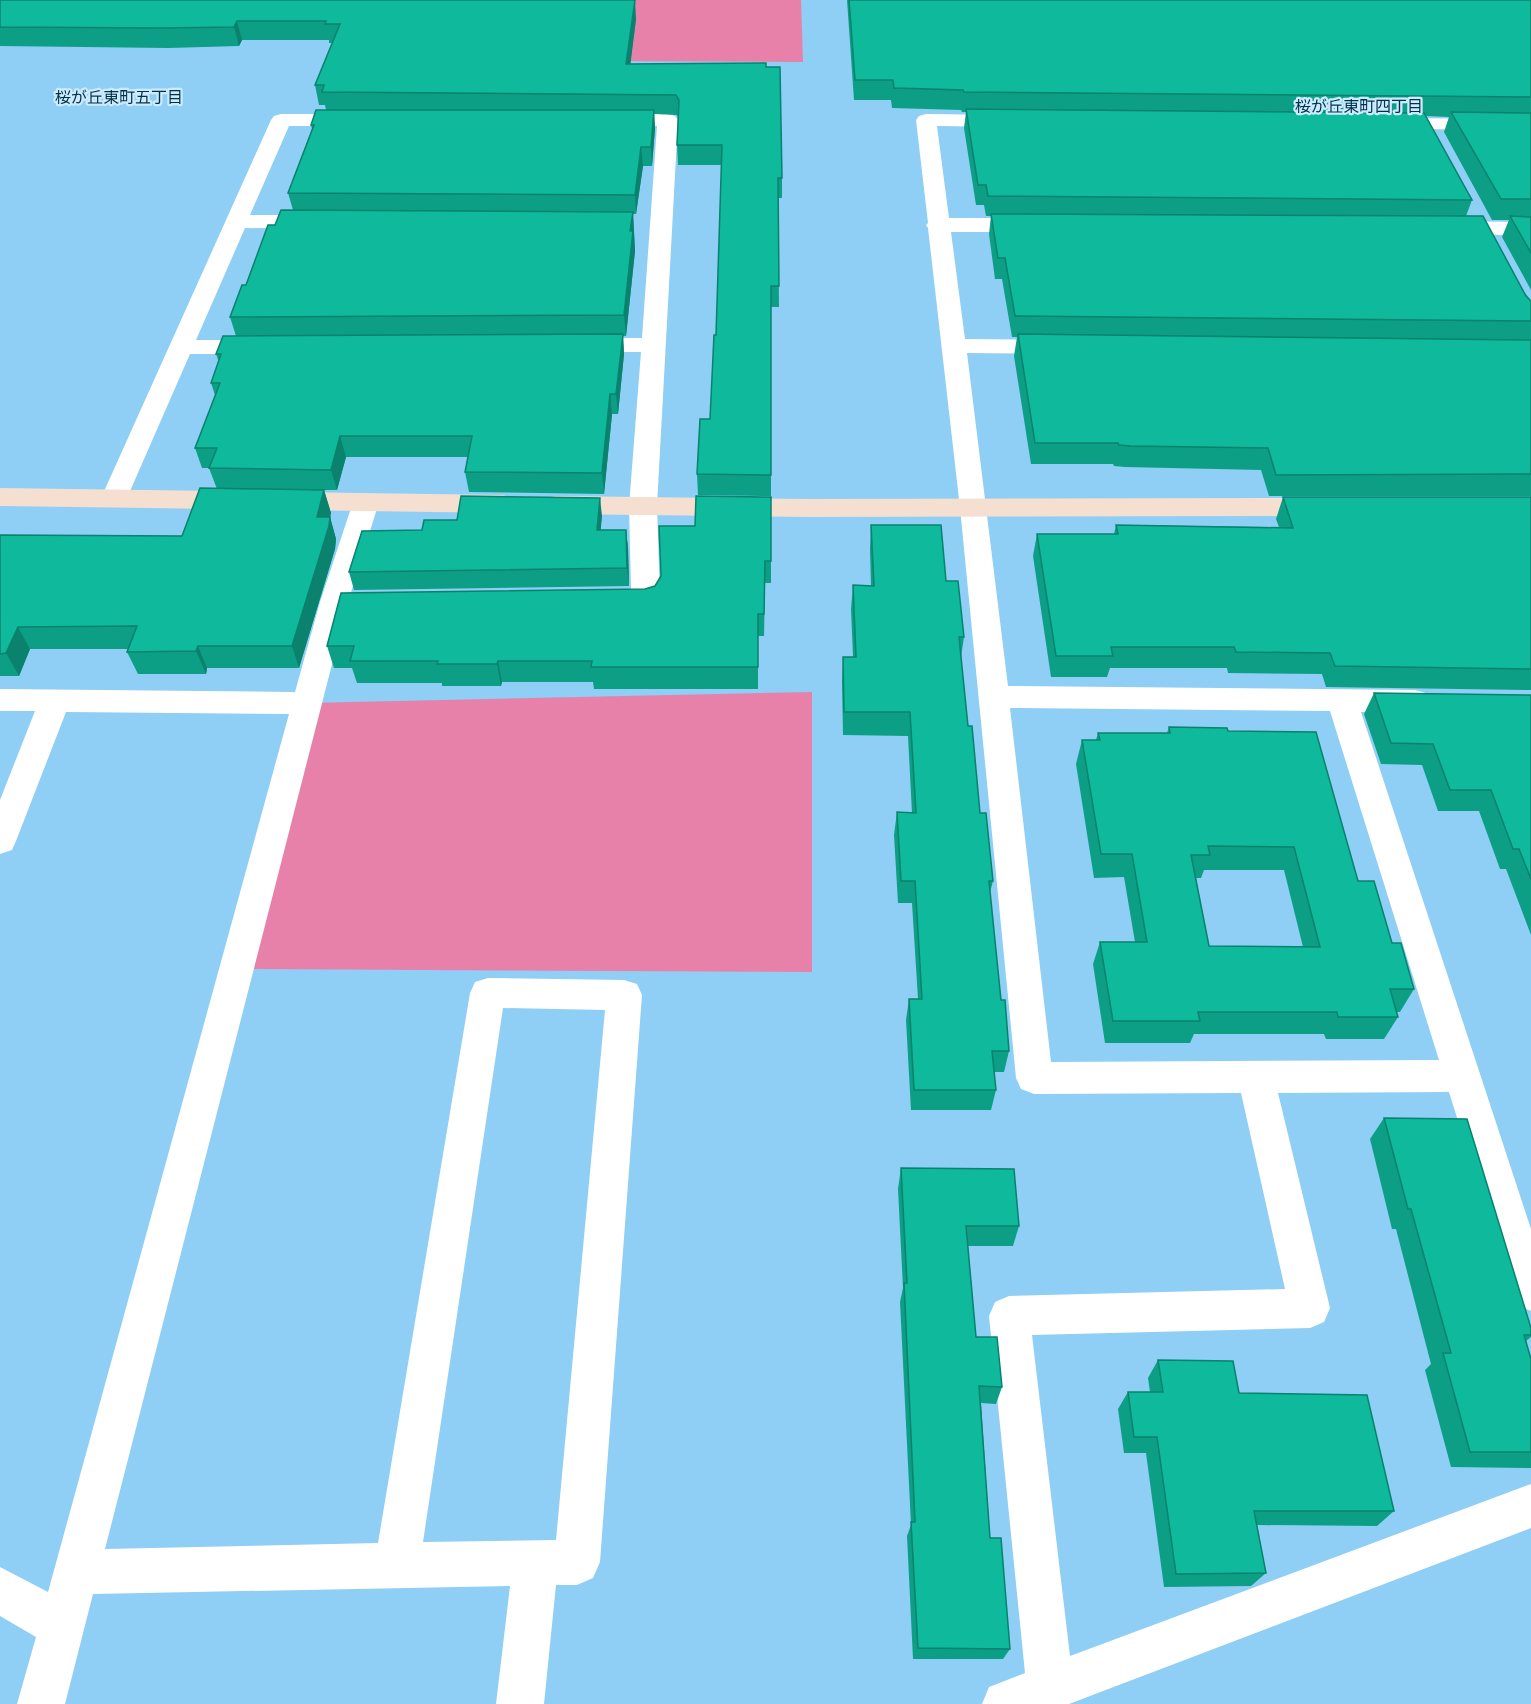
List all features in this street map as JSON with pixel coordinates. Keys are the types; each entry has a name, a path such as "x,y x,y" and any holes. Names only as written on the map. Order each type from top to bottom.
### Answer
{"street":[{"path":"114,498 281,120 375,120"},
{"path":"586,120 668,120 649,223 654,345 643,506 646,598 588,599"},
{"path":"1033,121 926,120 937,225 974,508 1034,1078 1461,1076"},
{"path":"1355,124 1432,135 1531,125"},
{"path":"1470,208 1492,248"},
{"path":"236,221 342,222"},
{"path":"937,225 1055,226"},
{"path":"1422,228 1531,229"},
{"path":"559,345 654,345"},
{"path":"953,346 1083,347"},
{"path":"181,347 287,347"},
{"path":"0,497 643,506 1353,507"},
{"path":"41,1704 307,703 345,602 366,502"},
{"path":"994,697 1448,702"},
{"path":"0,700 307,703"},
{"path":"0,841 55,700"},
{"path":"1342,701 1531,1291"},
{"path":"76,1572 577,1562 624,995 488,993 397,1565"},
{"path":"1050,1686 1009,1316 1310,1308 1256,1077"},
{"path":"1006,1704 1531,1506"},
{"path":"520,1704 536,1562"},
{"path":"0,1590 62,1626"}],"shaded area":[{"path":"617,0 801,0 803,62 605,61"},
{"path":"812,692 812,972 236,969 307,703"}],"building":[{"path":"0,0 635,0 626,64 766,63 766,67 780,67 782,178 778,178 779,286 771,286 771,475 697,474 700,419 710,419 714,335 716,335 722,145 677,145 679,100 676,95 322,92 324,85 315,85 340,24 325,24 326,21 237,21 234,27 0,27"},
{"path":"849,0 1531,0 1531,97 964,92 963,90 894,88 893,80 855,80"},
{"path":"966,109 1424,113 1472,200 988,196 986,185 978,185"},
{"path":"316,110 654,110 651,147 641,147 635,195 288,193 314,125 311,125"},
{"path":"1451,112 1531,113 1531,199 1501,199"},
{"path":"281,210 633,212 624,315 230,317 242,285 246,285 268,225 275,225"},
{"path":"991,214 1483,216 1526,296 1531,301 1531,321 1015,316 1005,258 998,258"},
{"path":"1510,216 1531,217 1531,253"},
{"path":"623,334 616,394 610,394 602,473 465,472 472,436 340,436 331,470 209,468 217,448 195,448 220,383 211,383 221,354 216,354 223,336"},
{"path":"1018,334 1531,340 1531,474 1276,475 1268,448 1035,443"},
{"path":"200,488 324,490 317,517 330,517 329,526 292,646 198,646 196,651 127,652 137,626 18,627 6,653 0,654 0,535 182,536"},
{"path":"461,496 600,498 597,530 626,530 627,568 349,572 362,531 422,530 424,520 457,520"},
{"path":"696,496 771,497 771,561 765,561 764,614 758,614 758,667 591,667 592,661 498,661 497,664 437,664 438,661 350,661 354,646 327,646 341,593 645,589 655,586 661,576 659,526 695,526"},
{"path":"1283,497 1531,497 1531,669 1335,666 1330,653 1236,652 1234,647 1111,647 1113,656 1056,656 1037,534 1118,534 1116,525 1293,528"},
{"path":"871,525 941,525 946,581 958,581 964,637 959,637 968,726 972,726 980,813 986,813 993,881 989,881 1001,1000 1005,1000 1009,1051 992,1051 996,1090 914,1090 909,999 922,999 915,881 901,881 897,812 916,813 910,712 844,712 843,657 856,657 853,585 874,586"},
{"path":"1374,693 1531,695 1531,879 1519,849 1513,849 1491,790 1450,790 1433,744 1391,743"},
{"path":"1169,727 1227,728 1228,731 1316,732 1358,881 1374,881 1392,943 1401,943 1414,989 1390,989 1398,1017 1338,1017 1337,1012 1198,1012 1200,1021 1113,1021 1100,942 1147,942 1132,854 1101,854 1082,740 1100,740 1098,733 1170,733","holes":["1208,846 1294,847 1320,947 1209,946 1191,855 1210,855"]},
{"path":"1384,1118 1467,1119 1531,1328 1531,1335 1524,1335 1531,1359 1531,1452 1470,1452 1443,1353 1451,1353 1411,1209 1408,1209"},
{"path":"901,1168 1014,1169 1019,1226 966,1226 976,1337 997,1337 1002,1387 979,1386 990,1538 1001,1538 1010,1649 918,1648 911,1522 915,1522"},
{"path":"1158,1360 1233,1361 1239,1393 1367,1395 1394,1511 1254,1511 1266,1573 1176,1574 1157,1437 1134,1437 1128,1392 1163,1392"}],"district":[{"name":"桜が丘東町五丁目","path":"119,97"},
{"name":"桜が丘東町四丁目","path":"1359,106"}]}
